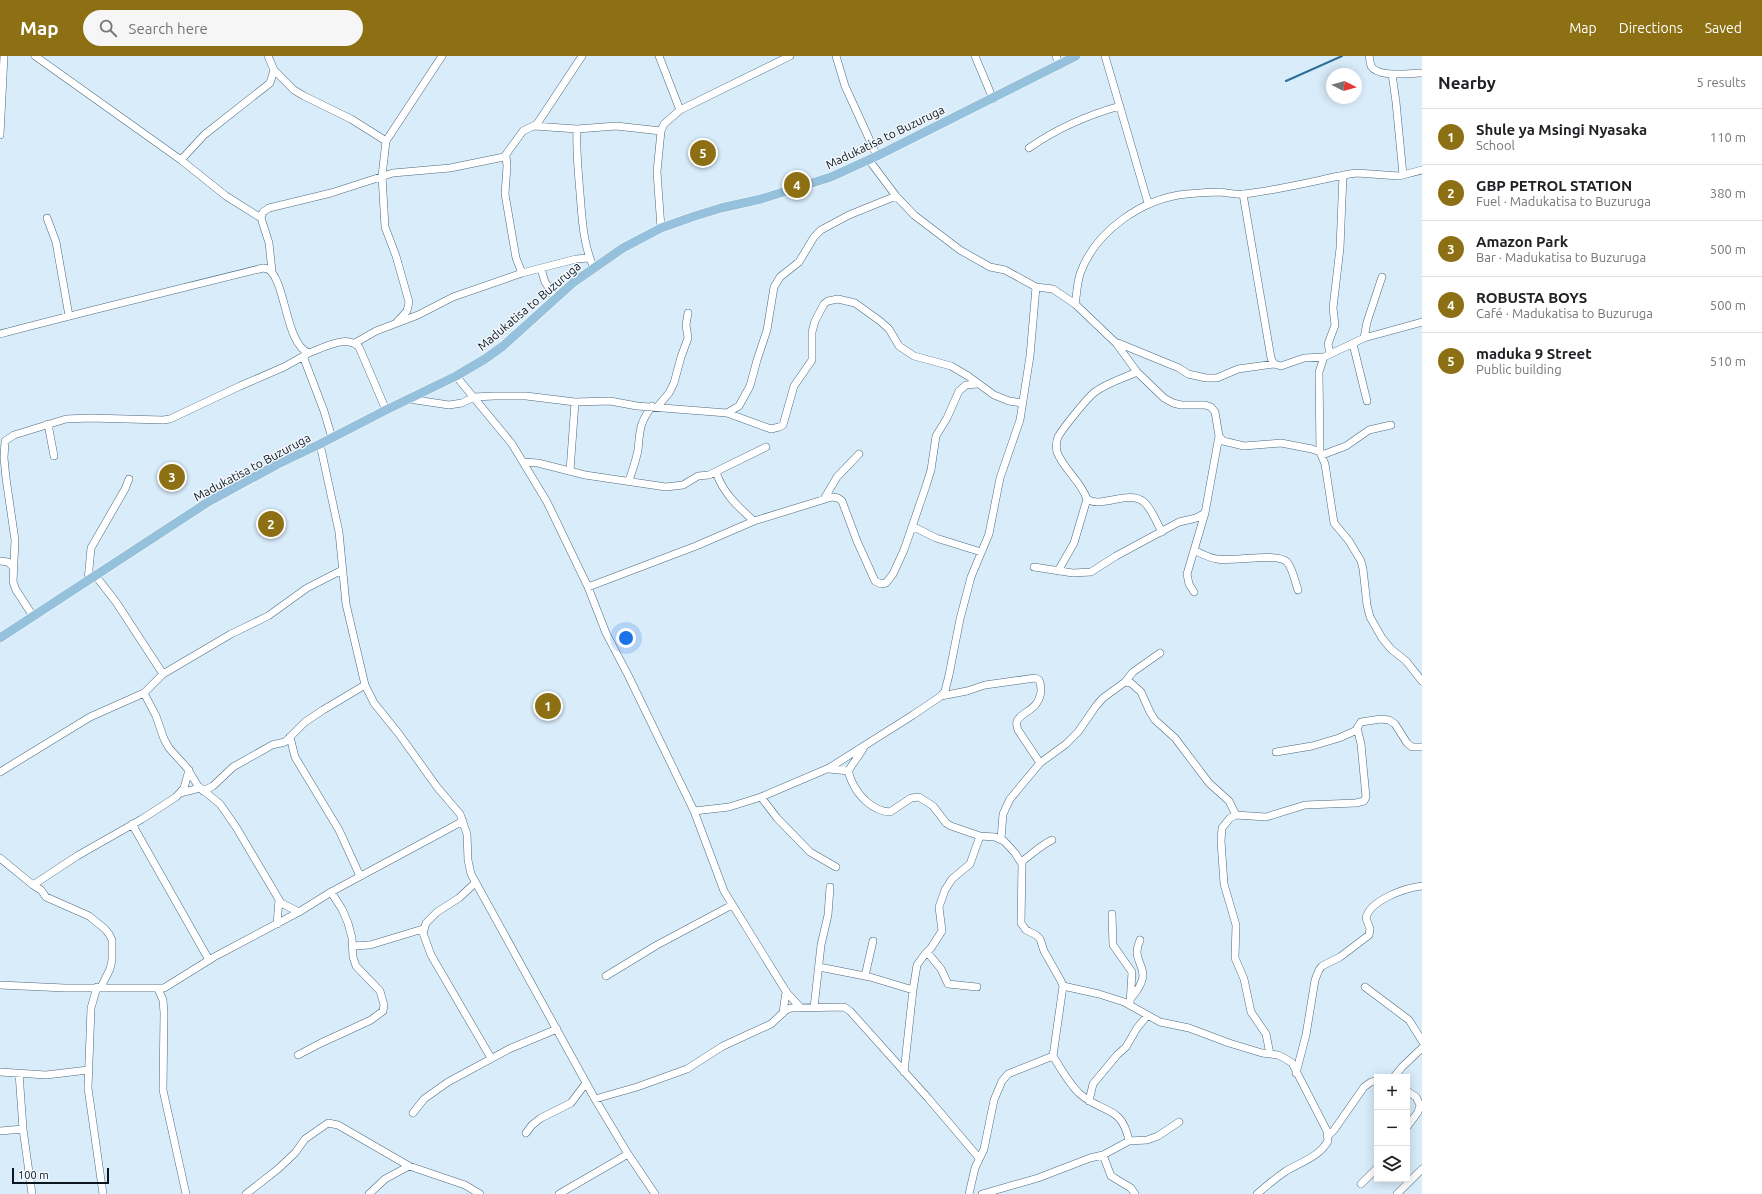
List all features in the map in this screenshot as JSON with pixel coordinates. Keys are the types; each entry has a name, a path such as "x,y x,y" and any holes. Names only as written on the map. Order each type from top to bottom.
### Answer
{"main road":[{"name":"Madukatisa to Buzuruga","path":"0,638 208,502 278,464 456,376 503,346 556,298 594,268 623,248 661,228 721,208 761,199 831,177 993,99 1076,56"}],"street":[{"path":"0,135 1,67 4,56"},
{"path":"35,56 181,160 226,196 261,218"},
{"path":"268,56 274,70 284,81 304,96 351,119 386,141"},
{"path":"396,323 407,311 409,302 396,256 385,227 382,176 386,141 442,56"},
{"path":"534,126 582,56"},
{"path":"659,56 680,110"},
{"path":"661,228 657,172 661,131 669,119 680,110 790,56"},
{"path":"836,56 845,86 873,158 896,196 914,215 973,258 990,267 1005,270 1036,287 1053,289 1075,304 1116,343 1137,372 1154,390 1173,403 1181,405 1205,404 1211,407 1216,418 1219,436 1205,513 1187,574 1189,584 1194,592"},
{"path":"976,56 993,99"},
{"path":"1056,56 1060,65"},
{"path":"1105,56 1148,203"},
{"path":"1369,56 1371,65 1374,68 1392,74 1422,73"},
{"path":"181,160 204,135 270,82 274,70"},
{"path":"1392,74 1396,102 1402,175"},
{"path":"270,82 284,81"},
{"path":"1029,148 1054,132 1102,111 1120,106"},
{"path":"272,271 269,243 261,218 263,212 279,204 331,193 382,176 407,170 456,167 502,158 506,156 523,131 534,126 578,129 616,126 661,131"},
{"path":"578,129 576,157 584,236 589,258 594,268"},
{"path":"506,156 508,166 505,194 516,258 522,273"},
{"path":"1075,304 1080,274 1095,246 1122,220 1148,203 1162,198 1186,194 1220,192 1243,194 1357,173 1402,175 1422,170"},
{"path":"1343,175 1340,248 1333,308 1335,325 1328,344 1327,355 1319,372 1321,453 1325,464 1334,523 1349,541 1361,561 1370,617 1382,638 1419,673 1422,681"},
{"path":"1243,194 1271,358 1274,364"},
{"path":"728,414 739,406 750,386 767,330 774,288 780,277 799,262 814,237 821,230 849,215 896,196"},
{"path":"47,218 56,242 69,316"},
{"path":"355,343 376,331 418,314 453,297 522,273 576,259 589,258"},
{"path":"0,334 263,268 268,269 276,276 285,310 300,347 306,354 332,438"},
{"path":"541,269 545,282 556,298"},
{"path":"1364,338 1367,322 1382,277"},
{"path":"694,811 728,807 761,797 829,768 864,747 941,696 945,691 960,619 971,577 989,534 999,484 1020,420 1030,356 1036,287"},
{"path":"409,399 449,405 462,403 474,397 526,396 575,402 601,400 728,414 771,429 779,428 783,425 794,386 812,360 812,332 815,321 824,304 828,301 838,299 854,302 880,320 889,329 899,346 914,356 951,366 1000,398 1022,403"},
{"path":"629,481 638,450 641,425 655,406 669,393 674,383 688,338 686,325 688,313"},
{"path":"1116,343 1179,368 1188,374 1206,378 1217,378 1238,369 1274,364 1281,366 1304,358 1327,355 1364,338 1422,322"},
{"path":"33,616 16,590 13,582 15,540 6,478 3,439 48,424 75,418 170,419 284,367 306,354 344,341 355,343 359,347 386,410"},
{"path":"1353,344 1366,401"},
{"path":"1058,571 1074,544 1087,499 1083,488 1059,456 1056,446 1058,438 1064,428 1089,398 1096,392 1137,372"},
{"path":"456,376 524,462 556,520 588,587 606,633 628,674 694,811 724,891 786,991 800,1007"},
{"path":"588,587 696,546 754,521 832,497 838,498 842,501 867,564 876,581 881,584 886,583 893,574 912,526 931,470 936,436 947,418 959,391 966,385 977,384"},
{"path":"570,471 575,402"},
{"path":"48,424 54,456"},
{"path":"1219,436 1223,441 1231,444 1255,446 1281,443 1312,449 1321,453 1346,446 1369,430 1391,425"},
{"path":"320,444 340,532 346,604 365,685 374,704 399,734 437,787 458,809 463,821 467,839 469,867 475,883 595,1099 628,1154 655,1194"},
{"path":"524,462 538,463 585,475 674,487 698,476 716,472 766,447"},
{"path":"824,499 837,478 859,454"},
{"path":"716,472 720,484 726,494 754,521"},
{"path":"129,479 125,489 91,548 91,578 116,602 163,674"},
{"path":"1087,499 1095,502 1130,498 1142,501 1149,509 1162,532"},
{"path":"1034,567 1080,574 1091,572 1116,556 1179,522 1196,518 1205,513"},
{"path":"912,526 936,538 981,552"},
{"path":"1194,550 1204,556 1218,559 1250,559 1274,556 1281,558 1289,565 1298,590"},
{"path":"0,561 8,562 13,567"},
{"path":"0,772 90,717 144,693 163,674 224,638 268,616 307,588 342,570"},
{"path":"1000,838 1005,808 1040,763 1066,744 1086,722 1096,706 1118,686 1125,682 1133,672 1160,653"},
{"path":"941,696 967,691 985,685 1035,678 1039,680 1041,685 1039,699 1031,709 1018,719 1017,725 1018,730 1040,763"},
{"path":"1125,682 1131,684 1141,692 1155,720 1175,738 1208,784 1229,801 1236,815"},
{"path":"33,885 77,856 132,824 180,793 202,789 217,783 233,767 272,745 286,742 305,722 365,685"},
{"path":"144,693 156,716 167,744 189,770 202,789 220,804 281,903 299,912"},
{"path":"1270,1054 1266,1034 1251,1012 1244,979 1237,966 1235,951 1236,925 1224,884 1221,841 1222,828 1230,818 1236,815 1266,816 1311,804 1356,803 1364,801 1366,797 1361,744 1357,730 1361,722 1381,719 1389,720 1394,724 1407,743 1412,747 1422,747"},
{"path":"1276,752 1312,746 1357,730"},
{"path":"290,737 295,757 304,775 339,830 360,876"},
{"path":"849,771 864,747"},
{"path":"829,768 849,771"},
{"path":"180,793 189,770"},
{"path":"849,771 856,792 872,806 882,811 890,812 911,798 919,797 932,806 946,823 951,826 980,836 1000,838 1012,848 1021,862 1023,876 1022,923 1026,930 1036,935 1040,939 1044,950 1063,986 1053,1056 1074,1087 1089,1101 1118,1115 1126,1128 1129,1141"},
{"path":"761,797 777,818 810,852 836,866"},
{"path":"0,985 65,988 164,988 209,960 463,821"},
{"path":"132,824 209,960"},
{"path":"904,1072 917,965 931,948 942,931 939,907 942,895 952,879 970,864 980,836"},
{"path":"1021,862 1052,840"},
{"path":"0,858 41,890 46,897 52,901 88,916 105,929 110,934 112,940 112,960 110,969 99,987 91,1008 88,1070 88,1088 103,1194"},
{"path":"475,883 459,898 437,912 426,923 423,928 423,933 431,955 491,1058"},
{"path":"1296,1073 1306,1035 1315,980 1319,970 1322,966 1340,957 1369,935 1370,930 1366,918 1370,909 1388,897 1409,888 1422,886"},
{"path":"814,1008 823,933 828,915 830,887"},
{"path":"298,1056 321,1043 371,1020 383,1010 384,1005 380,991 356,966 348,923 342,909 331,892"},
{"path":"277,924 279,900"},
{"path":"606,976 657,945 732,905"},
{"path":"1112,914 1113,945 1132,972 1131,1001"},
{"path":"352,946 370,945 423,928"},
{"path":"1131,1001 1143,981 1144,974 1136,952 1140,940"},
{"path":"865,976 873,941"},
{"path":"927,952 941,969 948,984 977,987"},
{"path":"819,967 890,982 913,990"},
{"path":"1063,986 1131,1001 1147,1016 1160,1022 1189,1028 1229,1043 1278,1055 1292,1063 1328,1136 1328,1141 1325,1146 1306,1162 1283,1174 1257,1194"},
{"path":"1365,987 1408,1020 1422,1041"},
{"path":"158,989 163,1000 163,1090 186,1194"},
{"path":"783,1013 786,991"},
{"path":"595,1099 637,1087 687,1069 723,1046 771,1024 791,1008 844,1007 904,1072 979,1158"},
{"path":"1089,1101 1093,1084 1117,1055 1126,1047 1137,1028 1147,1016"},
{"path":"413,1113 424,1099 436,1090 479,1067 491,1058 557,1029"},
{"path":"1396,1074 1422,1048"},
{"path":"969,1194 974,1172 986,1142 994,1100 1002,1081 1008,1074 1049,1059 1053,1056"},
{"path":"0,1072 46,1075 88,1070"},
{"path":"19,1073 23,1130 32,1194"},
{"path":"1328,1136 1334,1130 1364,1087 1374,1082"},
{"path":"526,1133 532,1125 541,1118 571,1103 586,1083"},
{"path":"1410,1093 1416,1097 1420,1105 1410,1122"},
{"path":"982,1194 1038,1178 1090,1158 1103,1155 1129,1141 1147,1140 1158,1136 1178,1122"},
{"path":"246,1194 278,1170 295,1153 305,1139 328,1123 338,1125 409,1166 465,1185 480,1194"},
{"path":"0,1131 23,1130"},
{"path":"559,1194 628,1154"},
{"path":"1103,1155 1111,1176 1131,1188 1135,1194"},
{"path":"369,1194 377,1191 385,1179 409,1166"},
{"path":"1397,1194 1422,1169"},
{"path":"1361,1184 1374,1171"}],"waterway":[{"path":"1286,81 1342,56"}],"place":[{"name":"maduka 9 Street","path":"703,153"},
{"name":"ROBUSTA BOYS","path":"797,185"},
{"name":"Amazon Park","path":"172,477"},
{"name":"GBP PETROL STATION","path":"271,524"},
{"name":"Shule ya Msingi Nyasaka","path":"548,706"}]}
